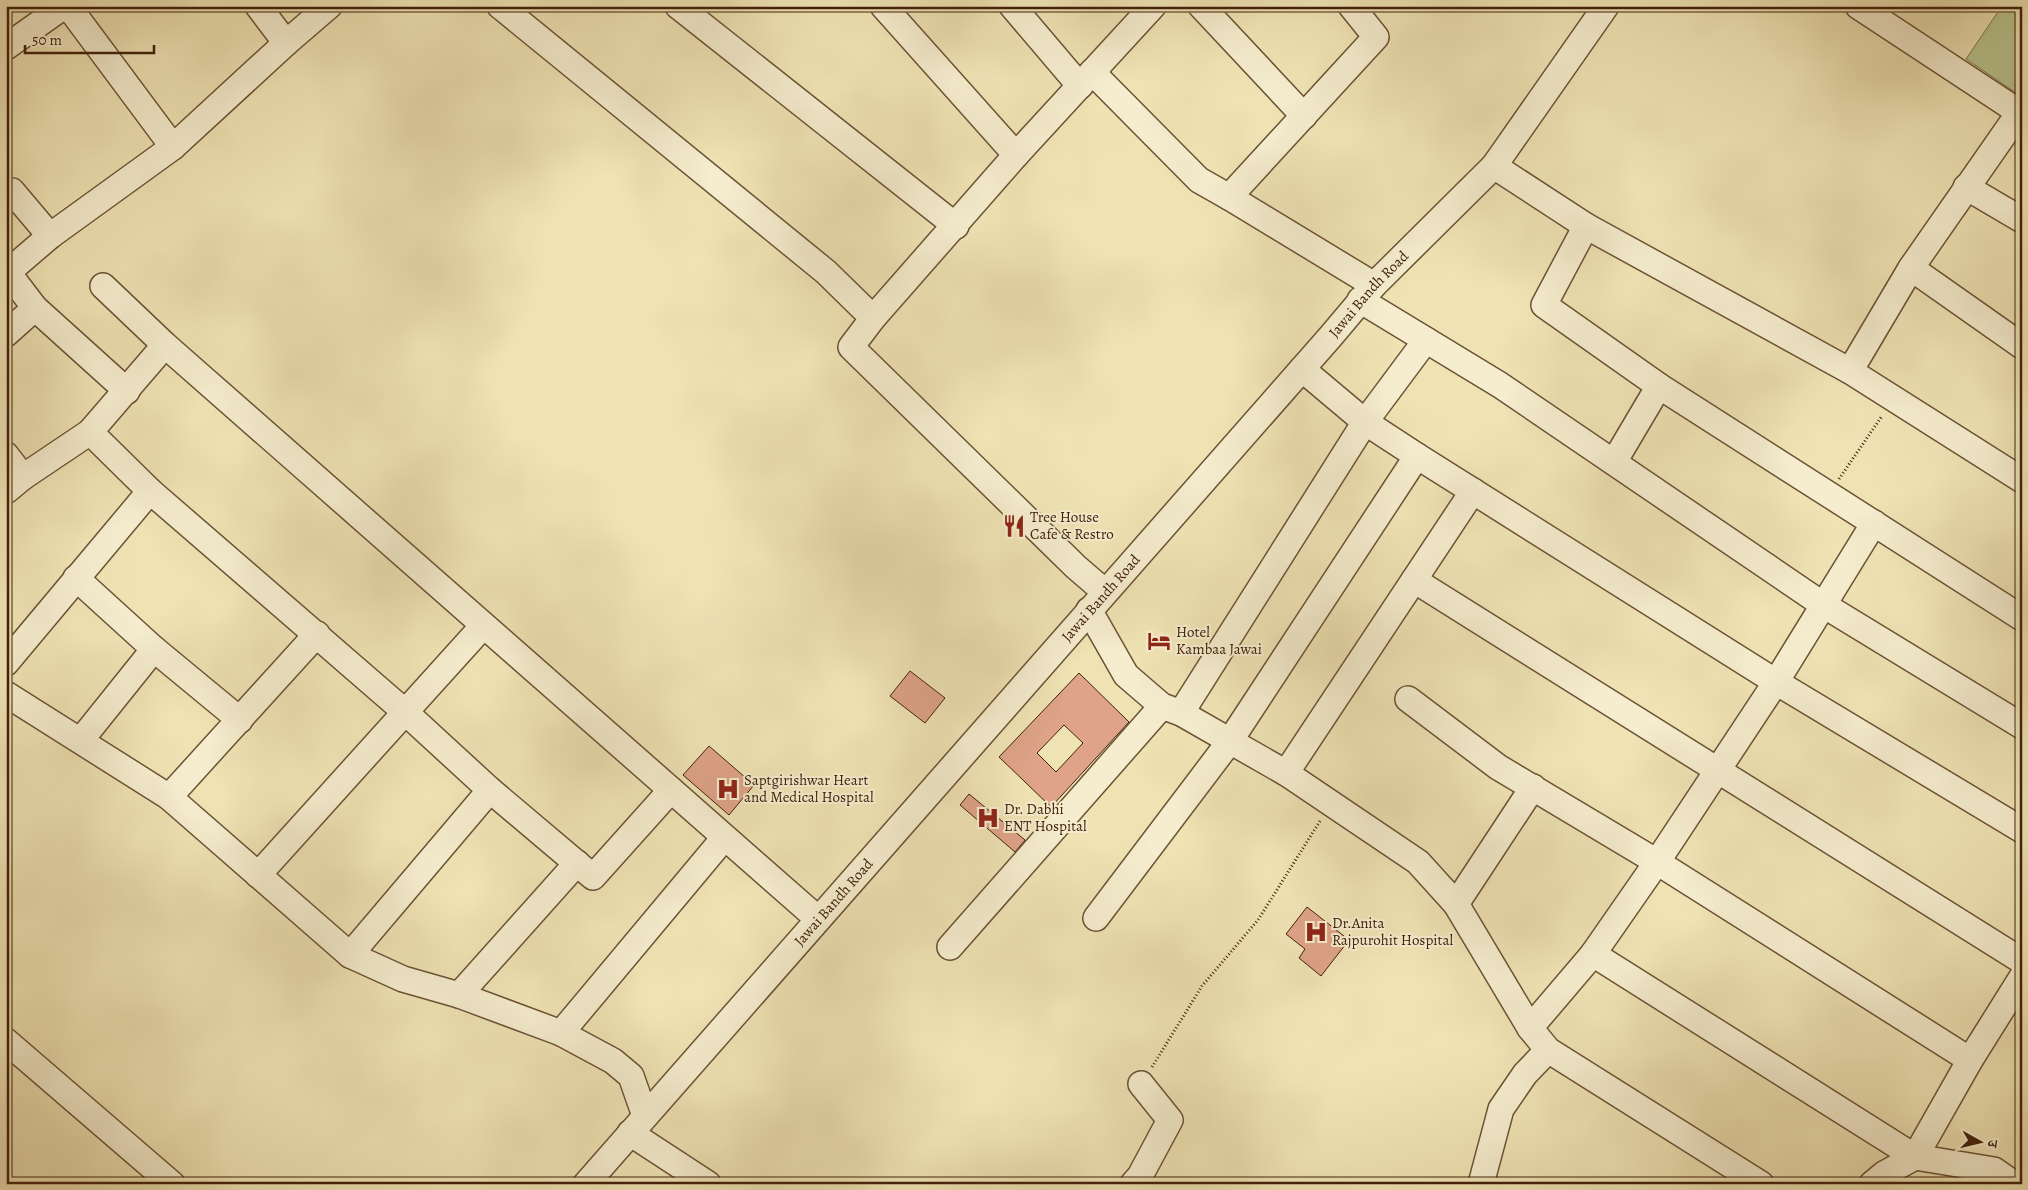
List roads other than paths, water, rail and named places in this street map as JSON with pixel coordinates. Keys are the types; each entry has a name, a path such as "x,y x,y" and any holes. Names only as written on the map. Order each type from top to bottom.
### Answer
{"street":[{"path":"6,47 64,6"},
{"path":"68,6 173,147"},
{"path":"258,6 286,43"},
{"path":"127,391 35,308 7,271 50,236 173,147 329,6"},
{"path":"500,6 826,272 874,318"},
{"path":"678,6 956,226"},
{"path":"883,6 1016,156"},
{"path":"1012,6 1086,79 1199,180 1229,197 1367,292 1426,340 1500,385 1822,604 2021,724"},
{"path":"1201,6 1304,116"},
{"path":"1229,197 1376,37 1351,6"},
{"name":"Jawai Bandh Road","path":"599,1180 638,1124 1302,369 1367,292 1494,166 1606,6"},
{"path":"1850,371 1911,268 1966,187 2020,113 1858,6"},
{"path":"1105,592 1076,567 851,347 874,318 1016,156 1086,79 1142,10"},
{"path":"1494,166 1586,226 1850,371 2022,480"},
{"path":"1966,187 2022,220"},
{"path":"6,195 12,191 50,236"},
{"path":"1586,226 1544,305 1658,386 2022,618"},
{"path":"1911,268 2022,346"},
{"path":"103,286 165,346 818,919"},
{"path":"6,334 35,308"},
{"path":"950,947 1171,709 1365,422 1426,340"},
{"path":"6,455 15,484 90,432 165,346"},
{"path":"1302,369 1365,422 1417,456 1776,682 2022,830"},
{"path":"1614,462 1658,386"},
{"path":"90,432 150,491 317,634 490,790 593,877 671,790"},
{"path":"1096,918 1230,741 1417,456"},
{"path":"6,664 150,491"},
{"path":"1286,773 1473,491"},
{"path":"1530,1028 1593,954 1657,862 1776,682 1822,604 1874,523"},
{"path":"76,578 154,649 240,720"},
{"path":"1414,580 2022,961"},
{"path":"1089,610 1126,675 1171,709 1286,773 1418,862 1456,904 1530,1028 1548,1050 1761,1184"},
{"path":"258,875 404,711 483,626"},
{"path":"169,797 317,634"},
{"path":"81,740 154,649"},
{"path":"6,694 169,797 350,955 403,979 459,995 560,1033 613,1061 631,1076 638,1124 708,1184"},
{"path":"1408,699 1498,767 1657,862 1970,1060"},
{"path":"1456,904 1533,787"},
{"path":"350,955 490,790"},
{"path":"560,1033 724,838"},
{"path":"459,995 577,862"},
{"path":"1593,954 1916,1157 1994,1170 2014,1184"},
{"path":"1872,1184 1884,1174 1916,1157 1970,1060 2022,977"},
{"path":"6,1041 172,1184"},
{"path":"1481,1184 1501,1109 1525,1074 1548,1050"},
{"path":"1141,1084 1170,1120 1141,1181"}],"place":[{"name":"Tree House Cafe & Restro","path":"1014,526"},
{"name":"Hotel Kambaa Jawai","path":"1159,641"},
{"name":"Saptgirishwar Heart and Medical Hospital","path":"728,789"},
{"name":"Dr. Dabhi ENT Hospital","path":"988,818"},
{"name":"Dr.Anita Rajpurohit Hospital","path":"1316,932"}]}
